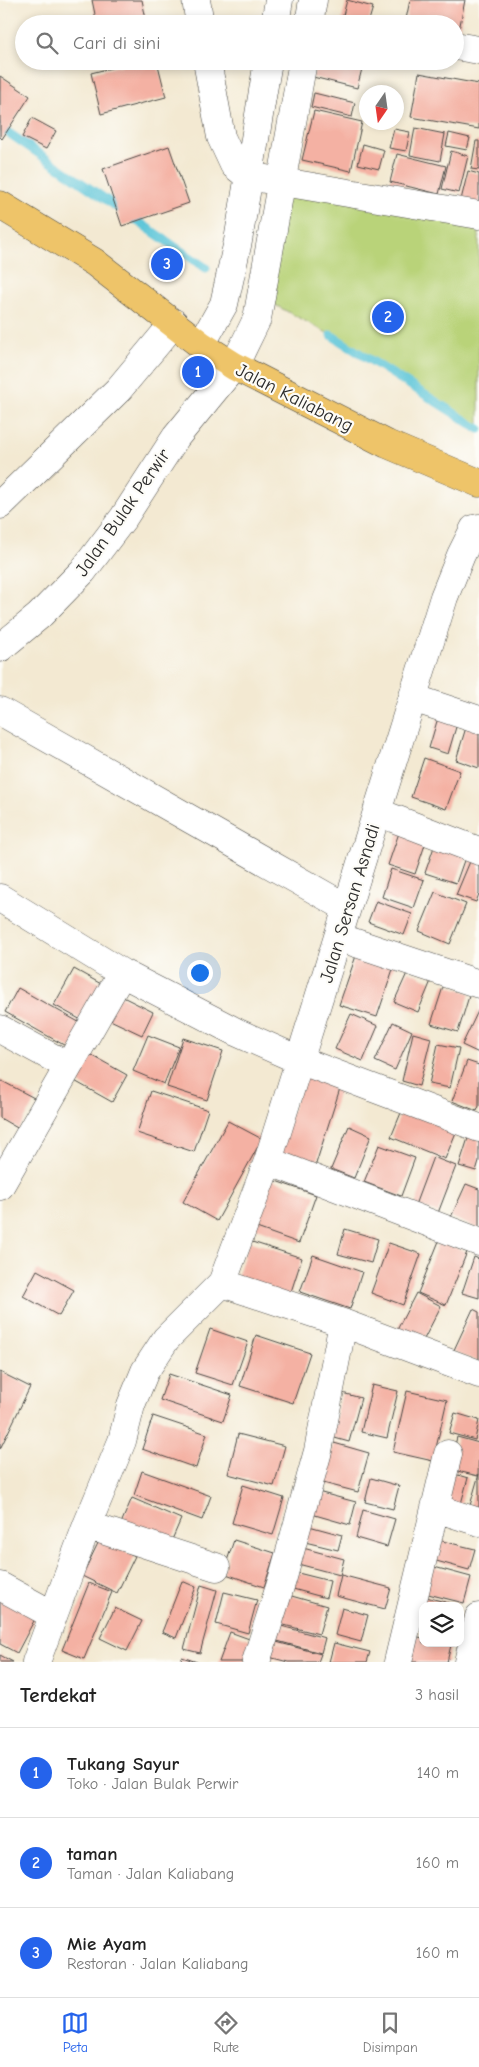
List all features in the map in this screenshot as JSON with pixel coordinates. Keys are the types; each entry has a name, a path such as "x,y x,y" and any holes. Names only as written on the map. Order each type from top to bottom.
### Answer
{"main road":[{"name":"Jalan Kaliabang","path":"0,205 94,262 201,345 234,366 387,444 479,483"}],"street":[{"path":"196,0 198,15"},
{"path":"276,15 279,0"},
{"path":"464,48 479,50"},
{"path":"209,70 220,137 234,165 248,176 479,215"},
{"path":"201,345 224,304 238,241 266,70"},
{"name":"Jalan Bulak Perwir","path":"0,648 40,616 83,571 124,517 176,437 234,366 256,319 301,70"},
{"path":"3,497 118,390 174,323"},
{"name":"Jalan Sersan Asnadi","path":"222,1283 268,1160 444,597 474,529 479,528"},
{"path":"413,698 479,720"},
{"path":"0,711 347,908"},
{"path":"377,812 479,851"},
{"path":"0,898 122,973 228,1028 299,1060 479,1128"},
{"path":"338,937 479,984"},
{"path":"0,1186 122,973"},
{"path":"0,1029 68,1066"},
{"path":"268,1160 479,1242"},
{"path":"36,1662 87,1525 122,1441 131,1405 145,1371 166,1339 222,1283 343,1323 479,1374"},
{"path":"256,1662 283,1577 318,1451 343,1323"},
{"path":"398,1662 448,1454"},
{"path":"435,1508 479,1522"},
{"path":"87,1525 216,1567"},
{"path":"0,1586 52,1616"},
{"path":"468,1662 479,1617"}],"green space":[{"path":"281,183 479,215 479,429 331,335 264,299"}],"building":[{"path":"92,0 142,0 145,15 95,15"},
{"path":"347,0 373,7 371,15 343,15"},
{"path":"410,0 465,0 462,15 407,15"},
{"path":"103,70 159,70 166,97 101,114 91,73"},
{"path":"315,70 362,70 357,88 313,77"},
{"path":"419,73 479,84 479,129 411,117"},
{"path":"0,76 30,96 2,139 0,137"},
{"path":"314,93 355,103 352,117 311,107"},
{"path":"314,111 359,121 360,130 351,171 302,160"},
{"path":"32,118 56,131 46,149 22,137"},
{"path":"415,128 445,134 440,161 410,155"},
{"path":"394,130 410,132 406,151 389,148"},
{"path":"449,133 470,138 467,150 446,146"},
{"path":"476,141 479,141 479,170 471,169"},
{"path":"363,144 384,150 379,169 358,164"},
{"path":"169,146 189,203 122,226 103,169"},
{"path":"451,151 468,156 459,193 442,189"},
{"path":"397,154 446,166 439,194 390,182"},
{"path":"468,171 479,174 479,206 460,204"},
{"path":"440,711 459,717 448,754 429,748"},
{"path":"468,721 479,725 479,768 456,760"},
{"path":"424,758 460,771 446,809 411,797"},
{"path":"402,824 429,833 415,874 388,865"},
{"path":"436,841 467,852 456,883 425,873"},
{"path":"474,852 479,854 479,894 476,902 456,895"},
{"path":"391,869 424,880 414,908 382,897"},
{"path":"435,892 466,904 450,944 419,931"},
{"path":"376,901 412,914 404,935 368,922"},
{"path":"358,950 395,963 377,1017 339,1005"},
{"path":"74,969 103,985 83,1021 54,1005"},
{"path":"408,971 431,981 418,1012 394,1002"},
{"path":"444,984 470,993 458,1032 431,1024"},
{"path":"18,988 84,1025 71,1049 5,1012"},
{"path":"117,994 153,1012 142,1035 106,1018"},
{"path":"479,1009 479,1053 462,1045"},
{"path":"351,1014 378,1026 363,1061 335,1049"},
{"path":"393,1022 412,1031 395,1070 375,1061"},
{"path":"413,1033 431,1038 419,1086 402,1081"},
{"path":"148,1035 179,1047 164,1084 133,1071"},
{"path":"183,1038 223,1051 207,1100 167,1087"},
{"path":"438,1044 459,1048 450,1088 429,1084"},
{"path":"86,1052 127,1075 112,1102 71,1079"},
{"path":"467,1061 479,1065 479,1106 477,1111 452,1101"},
{"path":"306,1070 342,1082 314,1170 275,1161"},
{"path":"0,1080 36,1099 19,1129 0,1118"},
{"path":"151,1091 208,1110 194,1152 137,1133"},
{"path":"403,1108 457,1130 445,1159 391,1137"},
{"path":"228,1121 262,1139 217,1221 183,1202"},
{"path":"349,1126 371,1136 354,1178 331,1169"},
{"path":"470,1132 479,1135 479,1161 476,1171 459,1166"},
{"path":"379,1145 415,1158 401,1196 364,1182"},
{"path":"433,1157 456,1166 438,1213 415,1205"},
{"path":"267,1178 316,1195 299,1243 251,1226"},
{"path":"466,1184 479,1189 479,1229 451,1217"},
{"path":"345,1229 378,1239 371,1263 338,1254"},
{"path":"249,1241 302,1258 289,1298 236,1280"},
{"path":"439,1241 467,1252 446,1305 418,1293"},
{"path":"389,1243 421,1254 403,1305 371,1293"},
{"path":"313,1255 362,1272 350,1309 300,1292"},
{"path":"474,1257 479,1259 479,1298 462,1293"},
{"path":"37,1270 74,1290 59,1316 23,1296"},
{"path":"416,1293 441,1306 422,1343 397,1330"},
{"path":"473,1309 479,1312 479,1362 453,1352"},
{"path":"210,1329 248,1342 233,1385 195,1373"},
{"path":"256,1335 310,1353 293,1403 240,1386"},
{"path":"0,1372 30,1387 0,1449"},
{"path":"169,1374 232,1395 223,1421 160,1400"},
{"path":"372,1385 398,1391 387,1438 361,1432"},
{"path":"407,1391 447,1400 433,1461 393,1452"},
{"path":"342,1393 361,1398 349,1442 331,1437"},
{"path":"455,1413 479,1420 475,1440 449,1433"},
{"path":"153,1416 207,1434 196,1468 142,1449"},
{"path":"238,1434 285,1446 274,1486 228,1474"},
{"path":"457,1437 479,1443 478,1476 449,1469"},
{"path":"334,1443 369,1453 358,1492 323,1483"},
{"path":"142,1471 211,1496 202,1520 134,1495"},
{"path":"448,1472 468,1478 459,1511 439,1506"},
{"path":"479,1474 479,1519 467,1516"},
{"path":"371,1478 399,1486 393,1509 365,1502"},
{"path":"243,1485 284,1498 273,1535 232,1523"},
{"path":"314,1491 356,1502 350,1525 308,1513"},
{"path":"132,1498 181,1519 168,1549 119,1528"},
{"path":"363,1510 395,1519 387,1547 356,1538"},
{"path":"309,1526 342,1535 338,1550 305,1542"},
{"path":"100,1539 135,1556 117,1593 82,1576"},
{"path":"434,1539 475,1549 469,1570 429,1559"},
{"path":"234,1540 275,1553 264,1587 223,1573"},
{"path":"303,1548 344,1559 340,1575 298,1564"},
{"path":"423,1564 471,1577 464,1603 416,1591"},
{"path":"298,1573 330,1581 326,1598 293,1589"},
{"path":"341,1575 391,1588 385,1609 336,1596"},
{"path":"182,1581 196,1587 176,1638 162,1632"},
{"path":"89,1583 112,1592 84,1659 62,1650"},
{"path":"201,1585 217,1590 200,1653 184,1649"},
{"path":"224,1592 257,1600 248,1633 216,1624"},
{"path":"288,1595 327,1606 319,1634 280,1624"},
{"path":"0,1596 37,1615 17,1653 0,1644"},
{"path":"422,1596 445,1602 420,1602"},
{"path":"419,1607 419,1623 415,1622"},
{"path":"115,1608 142,1621 127,1651 100,1638"},
{"path":"342,1608 368,1615 361,1642 335,1635"},
{"path":"274,1624 325,1638 321,1653 270,1639"},
{"path":"230,1632 252,1640 244,1662 219,1662"},
{"path":"410,1635 419,1637 419,1647 451,1647 447,1662 408,1662"},
{"path":"269,1640 321,1654 318,1662 288,1662 265,1656"},
{"path":"334,1643 370,1652 367,1662 329,1662"},
{"path":"0,1655 13,1662 0,1662"},
{"path":"182,1657 197,1662 180,1662"}],"waterway":[{"path":"0,127 206,268"},
{"path":"331,335 479,429"}],"place":[{"name":"Mie Ayam","path":"167,264"},
{"name":"taman","path":"388,317"},
{"name":"Tukang Sayur","path":"198,372"}]}
